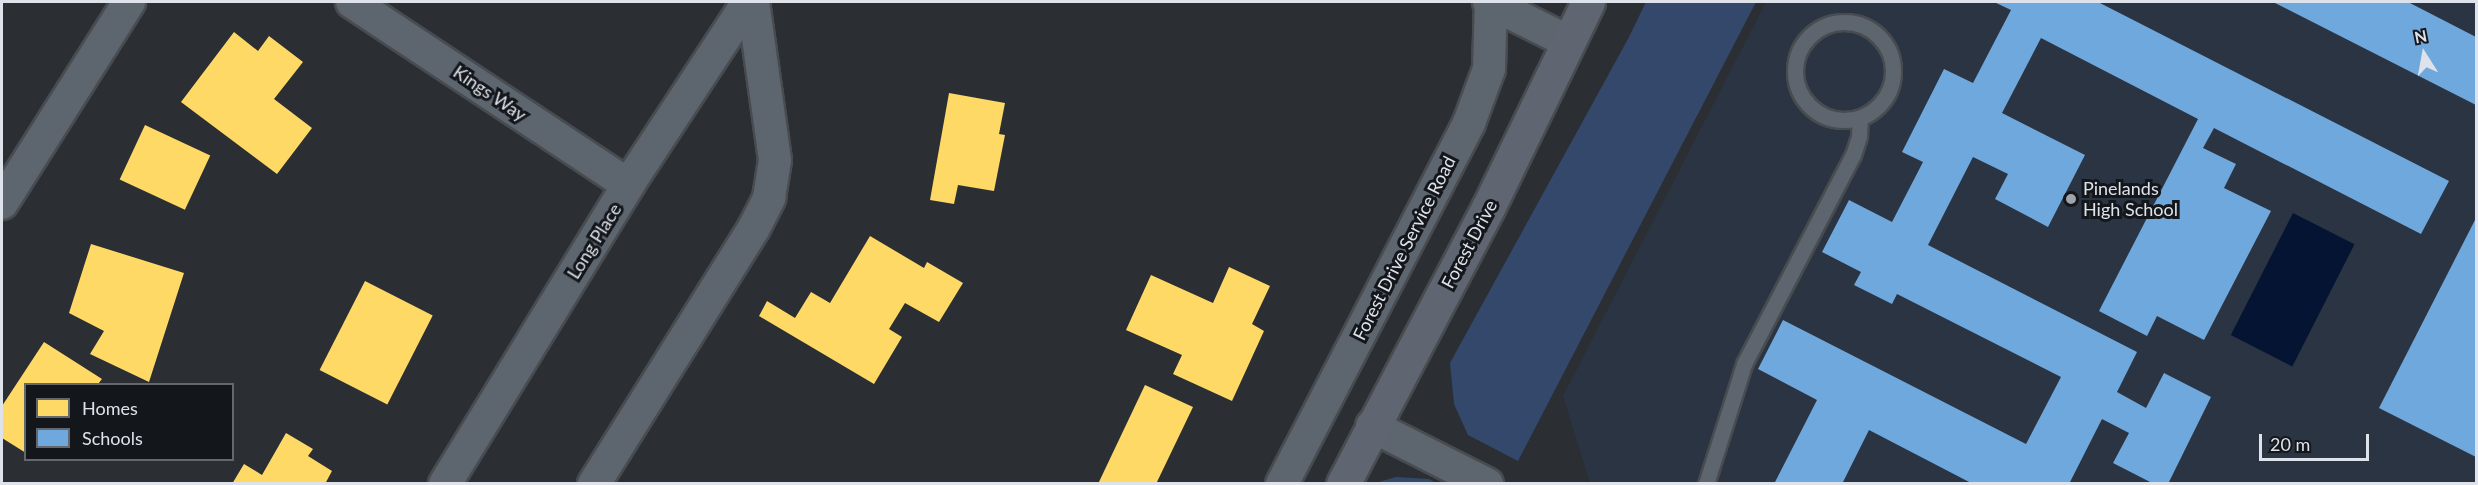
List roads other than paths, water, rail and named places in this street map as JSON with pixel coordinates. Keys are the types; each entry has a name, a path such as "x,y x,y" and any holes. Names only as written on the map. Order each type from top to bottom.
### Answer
{"main road":[{"name":"Forest Drive","path":"1342,483 1488,208 1567,41 1588,2"}],"street":[{"path":"2,203 129,2"},
{"name":"Kings Way","path":"352,2 628,185"},
{"name":"Long Place","path":"445,483 628,185 748,2"},
{"path":"594,483 754,228 769,198 775,160 753,2"},
{"path":"1490,2 1567,41"},
{"name":"Forest Drive Service Road","path":"1282,483 1469,123 1488,75 1490,2"},
{"path":"1372,426 1487,483"}],"lane":[{"path":"1844,22 1874,31 1885,42 1892,56 1894,71 1888,93 1873,111 1860,118 1844,121 1829,118 1810,106 1797,87 1795,71 1797,56 1804,43 1815,31 1829,24 1844,22"},
{"path":"1706,483 1744,364 1853,155 1859,136 1860,118"}],"place":[{"name":"Pinelands High School","path":"2071,199"}]}
